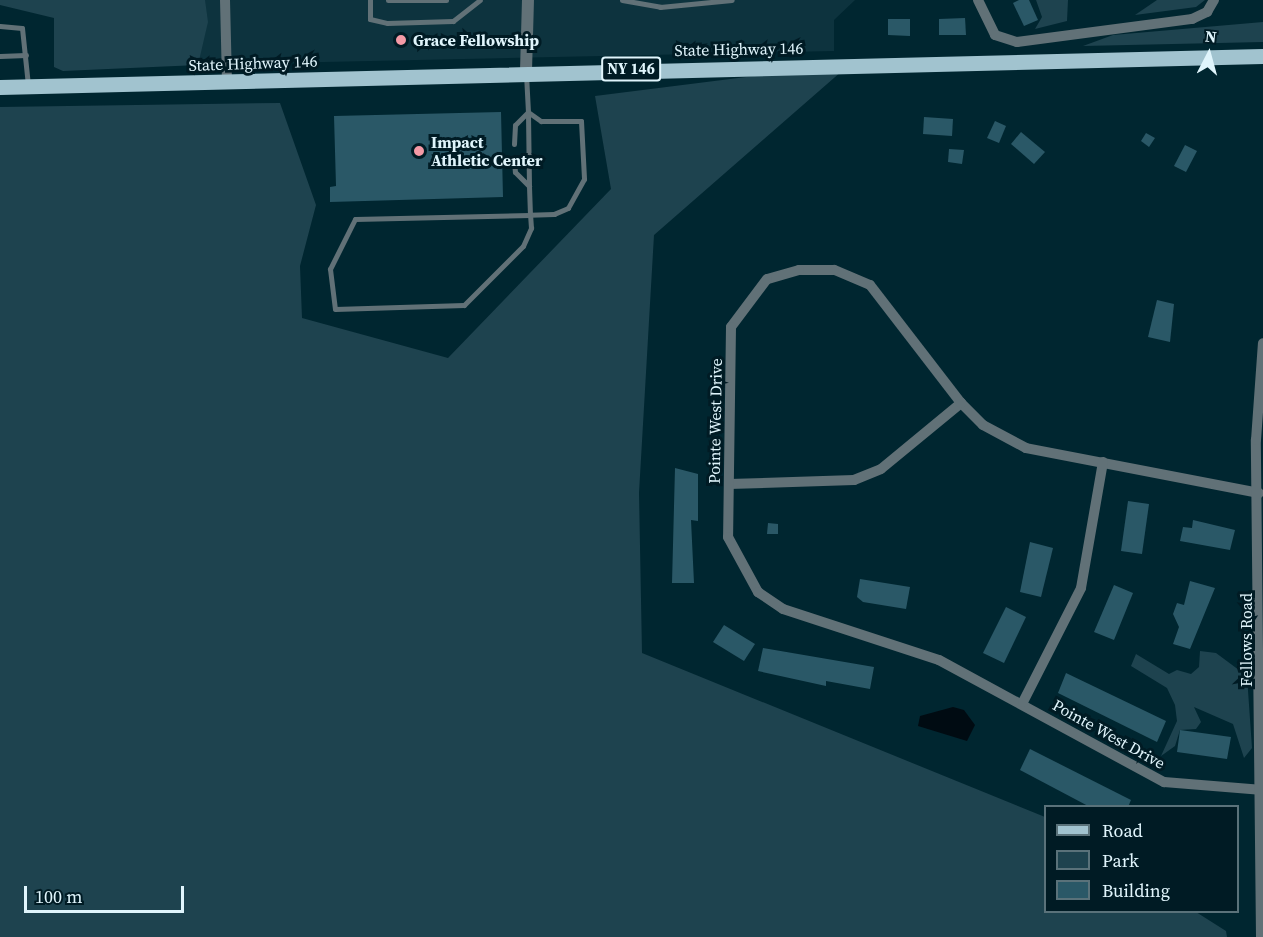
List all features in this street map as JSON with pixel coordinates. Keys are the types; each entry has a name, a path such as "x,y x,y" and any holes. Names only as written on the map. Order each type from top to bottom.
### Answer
{"main road":[{"name":"State Highway 146","path":"0,87 226,82 526,71 1263,56"}],"street":[{"path":"225,0 226,82"},
{"path":"526,71 528,0"},
{"path":"978,0 986,25 1006,42 1192,19 1207,12 1214,0"},
{"name":"Pointe West Drive","path":"1259,493 1026,448 983,424 961,404 870,285 834,270 799,270 767,279 731,327 728,537 758,592 783,609 939,660 1023,702 1164,782 1262,790"},
{"name":"Fellows Road","path":"1261,937 1262,790 1259,493 1256,440 1263,343"},
{"path":"729,484 854,480 881,469 961,404"},
{"path":"1023,702 1081,588 1103,462"}],"lane":[{"path":"370,0 370,19 387,23 453,21 480,0"},
{"path":"388,0 446,0"},
{"path":"622,0 660,7 732,0"},
{"path":"0,26 22,28 29,86"},
{"path":"0,56 26,55"},
{"path":"526,71 530,215 523,246 464,305 341,311 331,305 330,269 355,219 530,215 568,208 584,179 583,125 576,120 552,120 528,112"},
{"path":"514,144 515,125 528,112"},
{"path":"514,159 515,172 529,186"}],"shaded area":[{"path":"91,0 855,0 834,20 834,51 97,67"},
{"path":"953,707 964,710 975,725 967,741 918,726 920,716"}],"green space":[{"path":"0,0 205,0 208,22 198,65 63,71 54,67 54,18 0,5"},
{"path":"1036,0 1068,0 1067,21 1035,29 1042,17"},
{"path":"1157,0 1205,0 1196,7 1135,15"},
{"path":"1263,22 1263,42 1083,46 1113,35"},
{"path":"850,64 654,235 639,493 642,653 1044,817 1044,913 1198,913 1226,931 1227,937 0,937 0,107 280,103 316,205 300,266 302,318 448,358 611,189 595,96"},
{"path":"1200,651 1216,653 1247,676 1252,748 1244,758 1233,724 1194,707 1201,722 1196,729 1180,730 1175,746 1161,756 1177,721 1175,705 1167,688 1131,666 1136,654 1169,674 1177,670 1191,674 1199,667"}],"building":[{"path":"1019,0 1029,0 1038,20 1024,26 1013,3"},
{"path":"965,18 966,35 939,35 939,19"},
{"path":"888,19 910,19 910,36 888,35"},
{"name":"Impact Athletic Center","path":"501,112 503,197 330,202 330,187 336,186 334,116"},
{"path":"924,117 953,119 952,136 923,134"},
{"path":"995,121 1006,126 999,143 987,138"},
{"path":"1021,132 1045,152 1034,164 1011,144"},
{"path":"1146,133 1155,138 1149,147 1141,141"},
{"path":"1185,145 1197,151 1186,172 1174,166"},
{"path":"949,149 964,150 962,164 948,162"},
{"path":"1157,300 1174,304 1170,342 1148,337"},
{"path":"675,468 698,474 698,521 691,520 694,583 672,583"},
{"path":"1128,501 1149,504 1142,554 1121,551"},
{"path":"1193,520 1235,530 1230,550 1180,541 1183,527 1192,528"},
{"path":"768,523 778,524 778,534 767,534"},
{"path":"1030,542 1053,548 1041,597 1020,592"},
{"path":"860,579 910,587 906,609 863,602 857,597"},
{"path":"1190,581 1215,588 1190,649 1173,644 1179,627 1173,614 1177,603 1184,605"},
{"path":"1114,585 1133,593 1114,640 1094,632"},
{"path":"1006,607 1026,617 1004,663 983,653"},
{"path":"724,625 755,644 744,661 713,642"},
{"path":"763,648 874,667 870,689 826,681 826,686 758,671"},
{"path":"1066,673 1166,721 1157,742 1058,693"},
{"path":"1180,730 1231,737 1227,759 1177,752"},
{"path":"1030,749 1131,800 1129,805 1086,805 1020,770"}],"place":[{"name":"Grace Fellowship","path":"401,40"},
{"name":"Impact Athletic Center","path":"419,151"}]}
